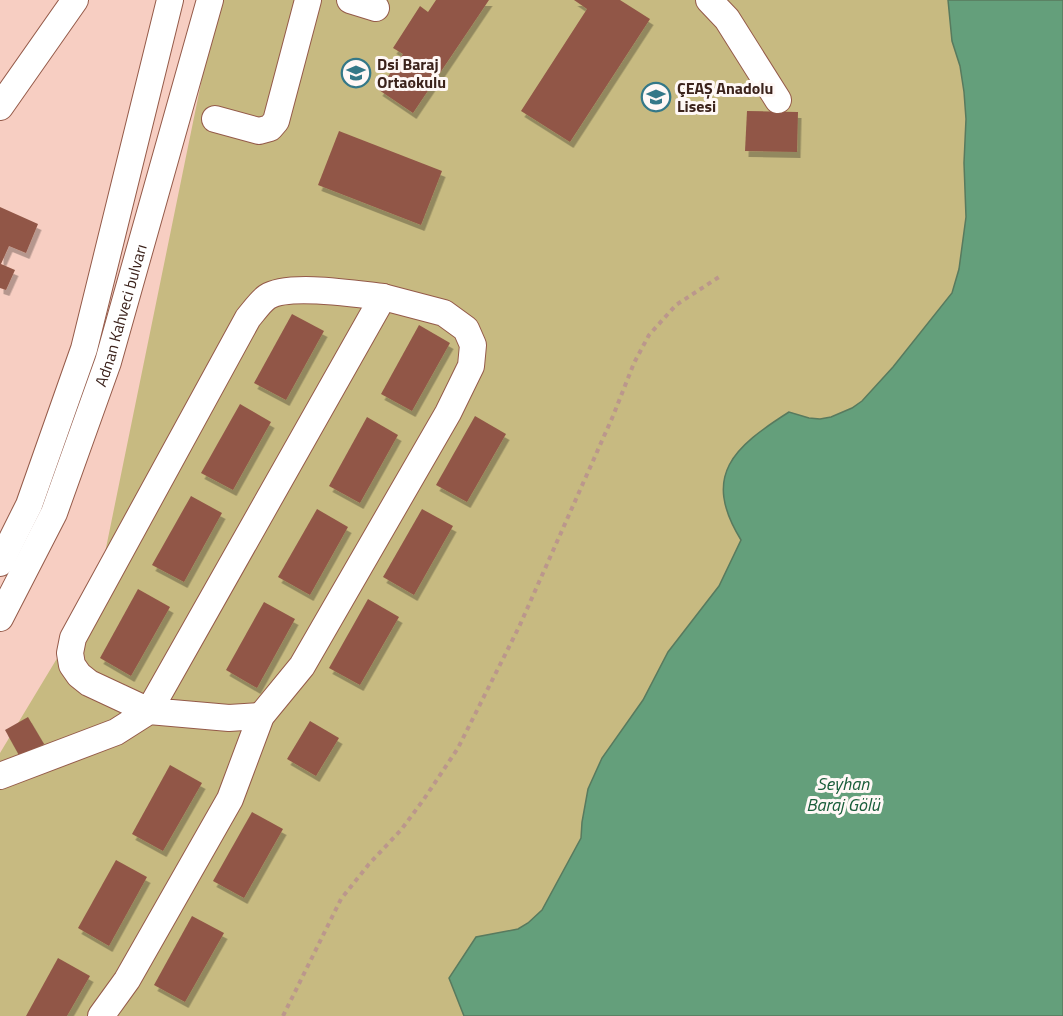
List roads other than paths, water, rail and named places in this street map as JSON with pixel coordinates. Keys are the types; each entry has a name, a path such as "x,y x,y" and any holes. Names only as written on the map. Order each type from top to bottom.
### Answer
{"street":[{"path":"0,107 75,0"},
{"name":"Adnan Kahveci bulvarı","path":"0,563 29,505 84,349 170,0"},
{"name":"Adnan Kahveci bulvarı","path":"0,618 54,513 108,362 210,0"},
{"path":"215,119 259,131 270,128 276,122 308,0"},
{"path":"350,0 376,8"},
{"path":"709,0 727,19 778,100"},
{"path":"101,1016 132,970 230,799 261,716 302,666 448,413 471,366 473,345 466,329 444,313 383,297 311,291 279,292 267,297 248,318 73,638 70,652 72,665 79,675 89,683 149,711 229,718 261,716"},
{"path":"0,776 116,732 149,711 383,297"}],"water":[{"name":"Seyhan Baraj Gölü","path":"948,0 1063,0 1063,1016 464,1016 449,978 476,937 518,929 542,910 581,838 588,789 602,758 643,700 668,652 719,586 741,540 729,517 724,498 724,480 729,465 739,451 753,438 789,412 820,419 852,408 862,401 893,367 952,293 959,269 966,217 964,163 966,119 960,66 952,41"}],"place":[{"name":"Dsi Baraj Ortaokulu","path":"356,73"},
{"name":"ÇEAŞ Anadolu Lisesi","path":"656,97"}]}
